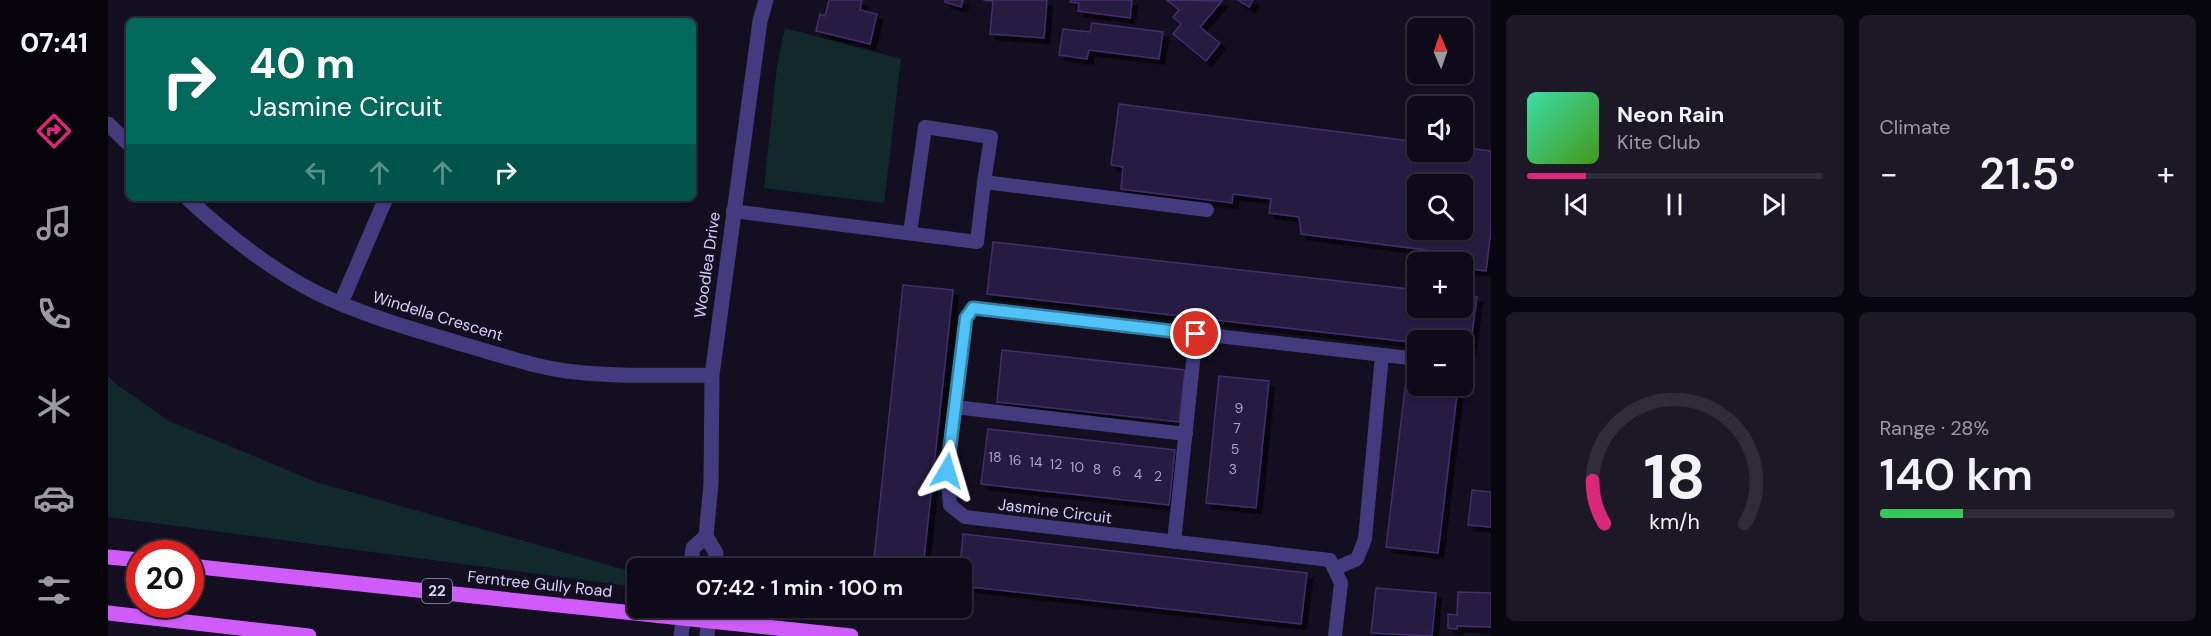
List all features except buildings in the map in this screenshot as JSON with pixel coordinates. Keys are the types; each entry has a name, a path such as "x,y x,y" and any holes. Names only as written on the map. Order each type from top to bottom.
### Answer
{"main road":[{"path":"108,557 126,559"},
{"name":"Ferntree Gully Road","path":"204,567 627,607"},
{"path":"108,613 309,636"},
{"name":"Ferntree Gully Road","path":"736,618 851,636"}],"street":[{"name":"Woodlea Drive","path":"716,558 716,553 706,536 711,484 712,375 733,212 760,21 765,0"},
{"path":"108,124 126,141"},
{"name":"Windella Crescent","path":"190,201 248,251 300,284 341,303 408,328 536,365 574,372 712,375"},
{"path":"341,303 385,201"},
{"name":"Woodlea Drive","path":"692,558 693,549 706,536"},
{"path":"681,636 684,618"},
{"path":"707,636 709,618"}],"lane":[{"path":"733,212 910,234 977,242 991,136 925,127 910,234"},
{"path":"984,182 1207,210"},
{"name":"Jasmine Circuit","path":"1334,569 1330,560 965,517 950,505 947,471 966,318 973,308 1407,358"},
{"path":"1174,542 1196,334"},
{"path":"1335,636 1341,583 1334,569 1358,559 1365,539 1382,355"},
{"path":"955,406 1186,434"}],"green space":[{"path":"785,28 901,59 884,203 764,188 777,66"},
{"path":"108,376 169,421 316,482 627,570 627,586 108,517"}],"route":[{"path":"947,471 966,318 973,308 1196,334"}]}
